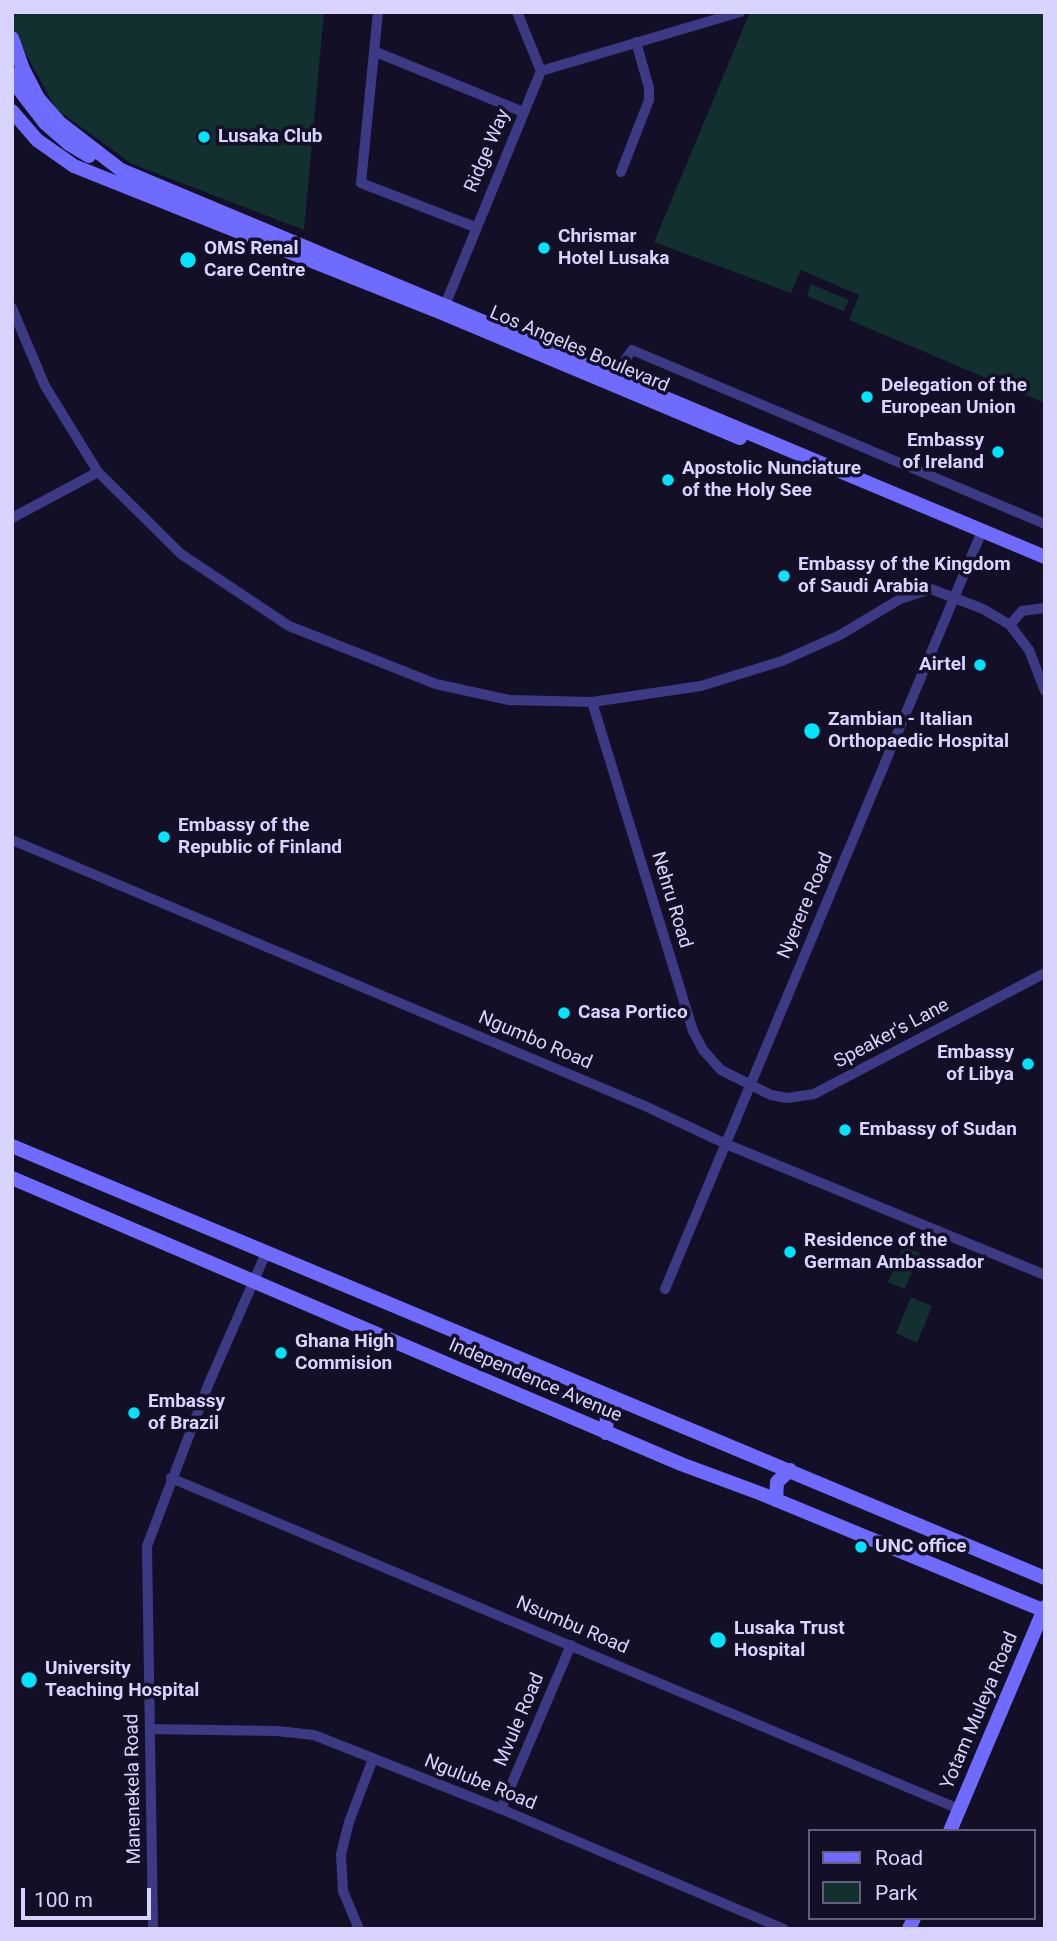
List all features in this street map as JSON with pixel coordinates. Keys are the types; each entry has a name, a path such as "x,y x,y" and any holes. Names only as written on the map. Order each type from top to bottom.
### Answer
{"main road":[{"name":"Los Angeles Boulevard","path":"12,38 23,69 38,98 60,123 121,170 444,309 981,534 1045,557"},
{"name":"Los Angeles Boulevard","path":"12,74 18,88 53,130 90,156 109,162"},
{"name":"Los Angeles Boulevard","path":"12,95 39,129 97,175"},
{"name":"Los Angeles Boulevard","path":"12,111 52,153 97,175 615,374 981,534 1045,566"},
{"name":"Independence Avenue","path":"12,1146 1045,1578"},
{"name":"Independence Avenue","path":"12,1178 599,1430 1044,1609"},
{"path":"599,1430 614,1399"},
{"path":"769,1497 776,1482 776,1464"},
{"path":"769,1497 777,1482 790,1470"},
{"name":"Yotam Muleya Road","path":"951,1829 1044,1609"}],"street":[{"path":"378,12 361,183 475,227"},
{"path":"517,12 541,71 740,12"},
{"path":"621,172 649,100 649,88 636,42"},
{"path":"376,52 523,112"},
{"name":"Ridge Way","path":"444,309 475,227 541,71"},
{"path":"12,308 45,386 98,472 181,554 289,626 436,684 509,700 592,702 660,694 741,676 840,635 918,590 932,589 955,597 1010,625 1029,650 1045,691"},
{"path":"615,374 632,350 1045,524"},
{"path":"12,518 98,472"},
{"name":"Nyerere Road","path":"665,1289 981,534"},
{"path":"1010,625 1022,611 1045,608"},
{"name":"Nehru Road","path":"592,702 693,1031 713,1063 750,1086"},
{"name":"Ngumbo Road","path":"12,840 645,1107 726,1144 1045,1275"},
{"name":"Speaker's Lane","path":"750,1086 787,1098 814,1094 1045,973"},
{"name":"Manenekela Road","path":"153,1929 145,1560 149,1533 266,1253"},
{"name":"Nsumbu Road","path":"171,1478 959,1809"},
{"name":"Mvule Road","path":"501,1809 570,1645"},
{"name":"Ngulube Road","path":"150,1730 295,1732 334,1742 501,1809 783,1929"},
{"path":"359,1929 343,1891 341,1854 349,1822 373,1759"}],"green space":[{"name":"Lusaka Club","path":"12,12 324,12 304,230 132,164 56,109 13,30"},
{"path":"750,12 1045,12 1045,403 849,320 859,295 801,270 791,293 654,242"},
{"path":"811,284 849,300 844,311 807,296"},
{"path":"903,1247 920,1253 905,1289 888,1282"},
{"path":"911,1297 932,1306 917,1343 896,1333"}],"place":[{"name":"Lusaka Club","path":"204,137"},
{"name":"Chrismar Hotel Lusaka","path":"544,248"},
{"name":"OMS Renal Care Centre","path":"188,260"},
{"name":"Delegation of the European Union","path":"867,397"},
{"name":"Embassy of Ireland","path":"998,452"},
{"name":"Apostolic Nunciature of the Holy See","path":"668,480"},
{"name":"Embassy of the Kingdom of Saudi Arabia","path":"784,576"},
{"name":"Airtel","path":"980,665"},
{"name":"Zambian - Italian Orthopaedic Hospital","path":"812,731"},
{"name":"Embassy of the Republic of Finland","path":"164,837"},
{"name":"Casa Portico","path":"564,1013"},
{"name":"Embassy of Libya","path":"1028,1064"},
{"name":"Embassy of Sudan","path":"845,1130"},
{"name":"Residence of the German Ambassador","path":"790,1252"},
{"name":"Ghana High Commision","path":"281,1353"},
{"name":"Embassy of Brazil","path":"134,1413"},
{"name":"UNC office","path":"861,1547"},
{"name":"Lusaka Trust Hospital","path":"718,1640"},
{"name":"University Teaching Hospital","path":"29,1680"}]}
